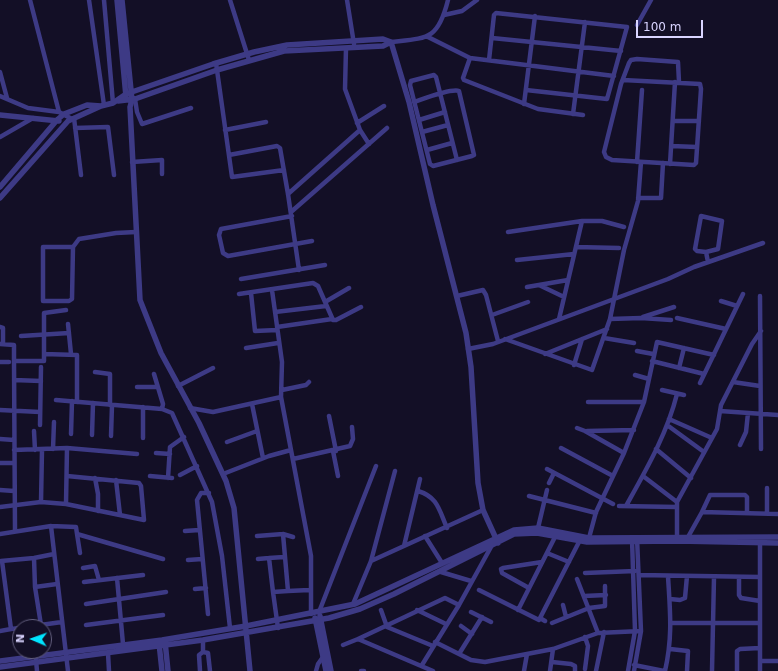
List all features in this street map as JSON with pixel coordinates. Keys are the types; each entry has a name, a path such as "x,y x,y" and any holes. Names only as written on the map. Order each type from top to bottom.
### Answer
{"street":[{"path":"30,0 61,113"},
{"path":"89,0 102,105"},
{"path":"104,0 116,102"},
{"path":"118,0 122,21 131,100 134,232 140,300 161,354 223,474 234,508 246,626 245,634 250,671"},
{"path":"122,0 122,21"},
{"path":"230,0 249,60"},
{"path":"347,0 354,47"},
{"path":"428,37 436,29 444,15 448,0"},
{"path":"444,15 462,11 477,0"},
{"path":"637,26 651,0"},
{"path":"489,60 495,13 535,16 627,27 607,99 526,90"},
{"path":"524,104 535,16"},
{"path":"573,114 585,22"},
{"path":"0,187 57,120 61,113 87,105 102,105 131,100 217,70 284,51 384,46 391,42 428,37 470,58 614,76"},
{"path":"492,38 621,51"},
{"path":"131,100 216,63 287,45 383,39 391,42"},
{"path":"391,42 432,166 472,156 474,152 459,92 454,90 414,102"},
{"path":"346,48 345,89 360,130 369,144"},
{"path":"470,58 463,78 464,80 524,104 544,110 583,115"},
{"path":"623,80 677,82 700,84 701,89 695,164 670,164 612,160 606,157 604,152 623,80 631,60 637,59 678,62 677,82 670,164"},
{"path":"216,63 232,176 234,178 284,170"},
{"path":"0,72 6,98"},
{"path":"456,160 436,76 411,81 410,84 433,205 457,296 468,349 476,430 478,483 483,510 497,540"},
{"path":"505,339 574,365 592,370 610,319 624,250 638,198 642,90"},
{"path":"0,96 28,108 61,113 71,119 75,128 81,175"},
{"path":"131,100 141,123 191,108"},
{"path":"0,115 57,120 71,119 88,113 102,105"},
{"path":"357,123 384,106"},
{"path":"418,124 445,112"},
{"path":"0,137 34,118"},
{"path":"0,198 71,119"},
{"path":"673,121 699,121"},
{"path":"225,130 266,122"},
{"path":"422,132 448,125"},
{"path":"75,128 108,127 114,175"},
{"path":"312,241 226,256 223,253 219,235 221,230 291,214 387,128"},
{"path":"288,194 360,130"},
{"path":"427,150 452,143"},
{"path":"229,155 277,146 280,148 299,270"},
{"path":"671,146 697,147"},
{"path":"132,162 162,160 162,174"},
{"path":"638,198 661,198 663,163"},
{"path":"701,216 721,219 722,221 718,249 706,252 695,250 701,216"},
{"path":"559,319 582,221"},
{"path":"508,232 582,221 602,221 624,227"},
{"path":"73,247 43,247 42,301 69,301 72,299 73,247 79,239 116,233 134,232"},
{"path":"468,349 505,339 614,299 708,262 763,243"},
{"path":"576,247 619,248"},
{"path":"706,252 708,262"},
{"path":"517,260 574,254"},
{"path":"241,279 325,265"},
{"path":"527,287 568,280"},
{"path":"239,294 316,284 332,319"},
{"path":"539,285 564,297"},
{"path":"275,312 325,304 348,288"},
{"path":"272,290 278,343 282,362 281,397 311,556 310,590 331,671"},
{"path":"457,296 483,290 486,295 498,341"},
{"path":"251,293 255,331 332,319 336,320 361,307"},
{"path":"700,383 743,294"},
{"path":"760,296 761,449"},
{"path":"721,301 738,306"},
{"path":"492,316 528,302"},
{"path":"641,318 674,307"},
{"path":"0,362 43,362 45,312 66,310"},
{"path":"610,319 641,318 671,320"},
{"path":"678,318 726,329"},
{"path":"68,324 71,354"},
{"path":"0,327 3,328 1,344 14,345 12,362 14,380 15,532"},
{"path":"545,354 607,329"},
{"path":"677,537 677,504 717,429 720,411 732,382 752,344 761,331"},
{"path":"21,336 69,333"},
{"path":"604,338 634,343"},
{"path":"574,365 582,339"},
{"path":"590,538 596,513 634,430 644,402 653,354 658,342 714,354"},
{"path":"246,348 278,343"},
{"path":"679,368 684,348"},
{"path":"637,351 653,354"},
{"path":"44,354 71,354 76,355 77,357 71,434"},
{"path":"652,362 704,374"},
{"path":"40,425 41,367"},
{"path":"178,386 213,368"},
{"path":"95,372 110,374 111,436"},
{"path":"154,374 163,404 162,408"},
{"path":"635,375 649,379"},
{"path":"14,380 41,381"},
{"path":"282,390 306,385 309,382"},
{"path":"732,382 760,386"},
{"path":"138,387 158,387"},
{"path":"662,390 684,396"},
{"path":"626,506 643,476 667,425 677,394"},
{"path":"190,408 213,412 281,397"},
{"path":"56,400 162,408 172,413 209,493 218,531 230,628"},
{"path":"588,402 644,402"},
{"path":"92,435 93,403"},
{"path":"252,404 263,458"},
{"path":"143,407 143,438"},
{"path":"0,410 40,412"},
{"path":"720,411 778,415"},
{"path":"740,446 746,432 748,413"},
{"path":"329,416 338,476"},
{"path":"669,419 712,438"},
{"path":"53,449 54,422"},
{"path":"667,425 704,452"},
{"path":"293,459 334,451 352,445 352,427"},
{"path":"577,428 624,453"},
{"path":"585,431 634,430"},
{"path":"34,431 35,450"},
{"path":"227,442 257,432"},
{"path":"150,476 170,478 171,446 184,437"},
{"path":"0,439 14,440"},
{"path":"14,450 67,448 137,454"},
{"path":"66,504 67,448"},
{"path":"561,448 613,476"},
{"path":"656,449 691,478"},
{"path":"41,502 42,450"},
{"path":"223,474 263,458 291,450"},
{"path":"156,453 170,454"},
{"path":"0,463 14,463"},
{"path":"180,475 197,466"},
{"path":"315,613 376,466"},
{"path":"547,469 613,504"},
{"path":"353,604 371,562 395,471"},
{"path":"548,483 554,473"},
{"path":"0,507 41,502 66,504 144,520 142,486 136,482 67,476"},
{"path":"643,476 677,504"},
{"path":"95,478 98,494 98,511"},
{"path":"404,546 420,479"},
{"path":"116,480 120,515"},
{"path":"767,488 767,513"},
{"path":"0,490 14,491"},
{"path":"538,528 547,490"},
{"path":"418,491 429,494 434,499 447,528"},
{"path":"208,614 197,498 201,494 209,493"},
{"path":"688,537 710,495 747,496 747,512"},
{"path":"529,496 596,513"},
{"path":"619,506 677,504"},
{"path":"371,562 483,510"},
{"path":"702,512 778,514"},
{"path":"51,526 68,671"},
{"path":"0,534 51,526 76,527 80,553"},
{"path":"422,665 459,605 491,547 497,540 514,530 538,528 590,538 778,543"},
{"path":"185,531 199,530"},
{"path":"66,655 108,653 276,619 315,613 353,604 442,563 497,540 525,533 579,542 677,537 778,537"},
{"path":"77,534 163,559"},
{"path":"283,534 288,591"},
{"path":"257,536 283,534 293,537"},
{"path":"425,536 442,563"},
{"path":"518,610 555,537"},
{"path":"634,539 637,572 638,631 633,664 634,671"},
{"path":"540,618 579,542"},
{"path":"760,543 760,671"},
{"path":"52,657 123,644 202,640 245,634 318,620 360,609 441,572 491,547"},
{"path":"547,553 569,562"},
{"path":"0,631 11,629 1,561 34,558 54,554"},
{"path":"258,559 284,557"},
{"path":"34,558 35,586 40,619"},
{"path":"269,558 278,628"},
{"path":"188,560 202,559"},
{"path":"529,588 502,573 501,569 542,562"},
{"path":"83,568 95,566 99,580"},
{"path":"441,572 471,581"},
{"path":"584,573 637,572 668,576 760,577"},
{"path":"84,582 143,575"},
{"path":"633,664 664,671 670,649 672,623 668,576"},
{"path":"670,599 680,600 685,598 687,576"},
{"path":"712,671 714,577"},
{"path":"739,577 739,595 741,598 760,601"},
{"path":"117,578 123,644"},
{"path":"577,579 598,633"},
{"path":"35,586 57,584"},
{"path":"552,623 589,608 605,606 605,586"},
{"path":"195,589 206,588"},
{"path":"273,592 310,590"},
{"path":"479,590 538,620 540,618 545,621"},
{"path":"86,604 166,592"},
{"path":"584,596 606,595"},
{"path":"343,645 388,627 442,598 459,605"},
{"path":"563,605 566,617"},
{"path":"381,610 388,627 482,662 553,649 598,633 638,631"},
{"path":"418,610 446,624"},
{"path":"471,612 491,622"},
{"path":"86,625 163,616"},
{"path":"459,654 482,617"},
{"path":"318,620 326,671"},
{"path":"52,623 62,622"},
{"path":"672,623 760,623"},
{"path":"461,626 472,634"},
{"path":"596,671 604,632"},
{"path":"585,637 588,646 585,669"},
{"path":"358,639 422,665 433,671"},
{"path":"200,671 199,655 203,652 202,640"},
{"path":"162,642 162,671"},
{"path":"162,642 168,671"},
{"path":"737,671 737,651 740,649 760,648"},
{"path":"550,671 553,649"},
{"path":"670,649 688,650 687,671"},
{"path":"203,652 208,655 210,671"},
{"path":"108,653 109,671"},
{"path":"524,671 527,654"},
{"path":"316,671 318,664 323,657"},
{"path":"0,660 36,659"},
{"path":"0,667 13,668 36,659"},
{"path":"36,659 37,671"},
{"path":"760,661 778,662"},
{"path":"552,662 570,664 574,666 575,671"},
{"path":"628,671 633,664"}]}
